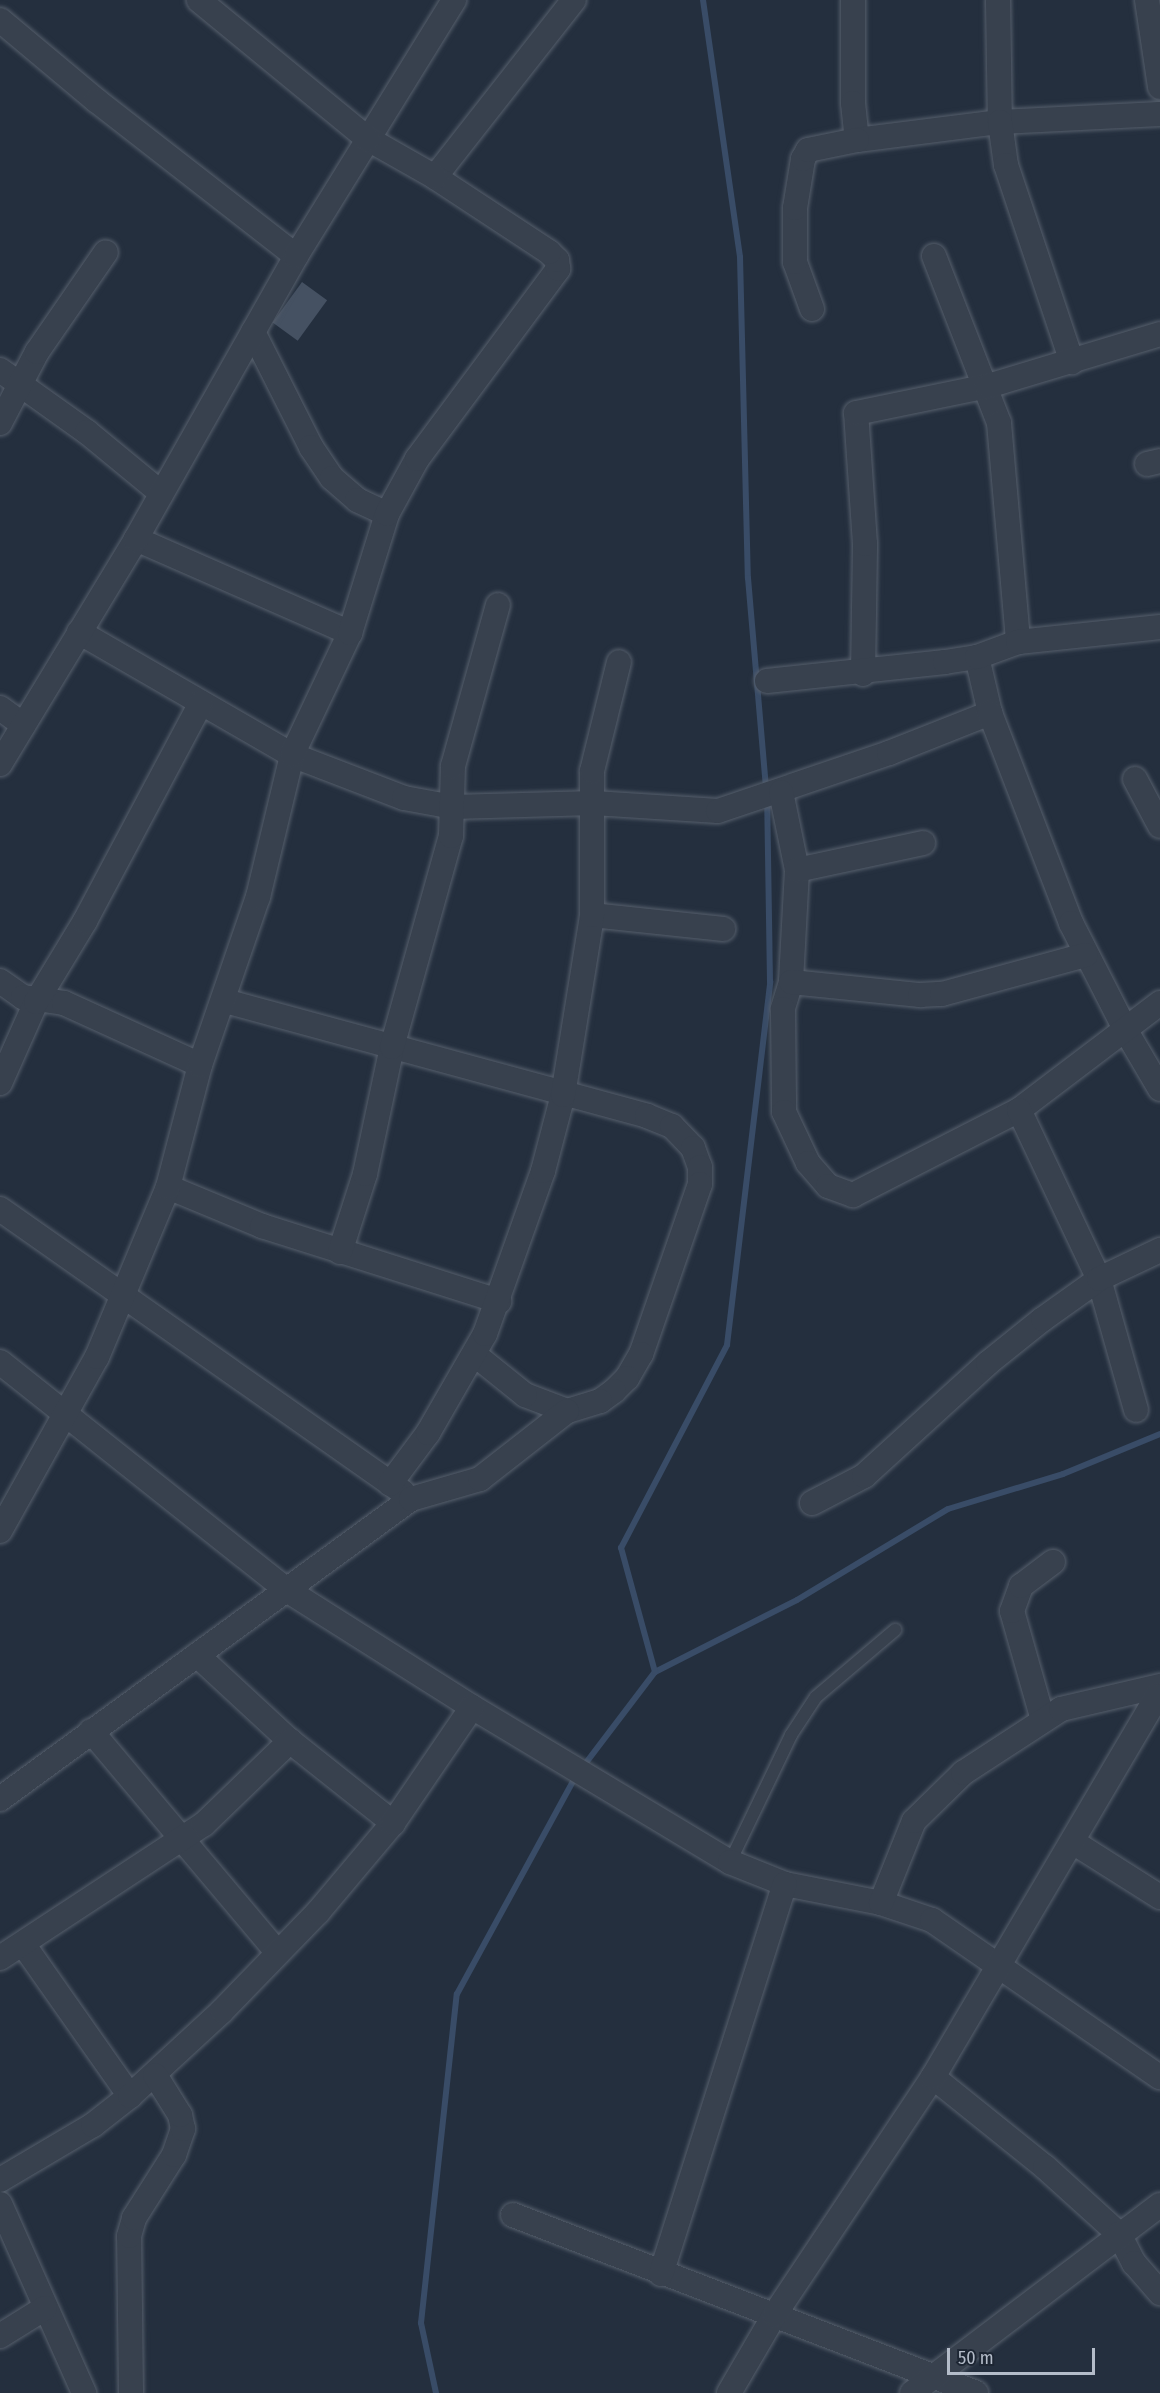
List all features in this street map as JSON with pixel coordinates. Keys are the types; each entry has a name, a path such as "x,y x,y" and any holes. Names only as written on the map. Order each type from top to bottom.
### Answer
{"street":[{"path":"0,1531 68,1413 122,1296 168,1187 200,1065 225,1001 258,897 292,755 350,633 387,514 417,459 553,281 558,269 557,260 549,252 435,177 368,139 199,0"},
{"path":"0,764 136,539 296,256 454,0"},
{"path":"435,177 574,0"},
{"path":"853,0 853,103 857,140"},
{"path":"998,0 1000,122 1006,165 1072,362"},
{"path":"1147,0 1160,87"},
{"path":"0,20 97,101 296,256"},
{"path":"813,309 795,262 795,208 802,159 808,150 857,140 1000,122 1160,114"},
{"path":"0,423 37,352 106,252"},
{"path":"934,256 988,386 999,423 1007,486 1018,642"},
{"path":"253,332 311,447 332,478 357,500 387,514"},
{"path":"863,674 865,544 856,413 988,386 1160,334"},
{"path":"0,370 22,383 161,494"},
{"path":"136,539 350,633"},
{"path":"340,1251 364,1174 392,1047 451,836 453,766 498,605"},
{"path":"767,681 863,674 977,657 1018,642 1160,627"},
{"path":"79,632 292,755 404,798 453,807 594,803 712,812 778,793 990,712"},
{"path":"977,657 990,712 1086,955 1160,1089"},
{"path":"390,1484 428,1433 474,1354 499,1301 543,1171 563,1095 592,915 594,803 592,771 619,662"},
{"path":"0,1083 36,1002 85,921 201,703"},
{"path":"0,708 23,725"},
{"path":"1135,779 1160,826"},
{"path":"778,793 797,870 791,982 783,1009 784,1112 808,1162 828,1186 853,1195 1019,1110 1160,1003"},
{"path":"797,870 923,843"},
{"path":"592,915 723,929"},
{"path":"791,982 920,995 942,994 1086,955"},
{"path":"0,981 36,1002 64,1003 200,1065"},
{"path":"0,1799 411,1499 480,1479 567,1411 600,1401 614,1391 627,1378 641,1354 700,1184 700,1167 693,1148 672,1126 648,1116 563,1095 225,1001"},
{"path":"1019,1110 1099,1280 1136,1410"},
{"path":"168,1187 262,1226 499,1301"},
{"path":"0,1209 411,1499"},
{"path":"812,1503 864,1476 1012,1342 1099,1280 1160,1251"},
{"path":"474,1354 525,1395 567,1411"},
{"path":"0,1362 68,1413 287,1590 472,1707 730,1862 785,1884 881,1903 932,1920 1160,2077"},
{"path":"1043,1720 1012,1611 1021,1586 1053,1562"},
{"path":"196,1655 290,1740 393,1823"},
{"path":"881,1903 914,1821 963,1773 1060,1709 1157,1692"},
{"path":"729,2393 775,2314 933,2078 1073,1842 1157,1692"},
{"path":"0,2180 93,2125 130,2096 155,2075 278,1953 393,1823 472,1707"},
{"path":"91,1731 278,1953"},
{"path":"0,1958 181,1839 221,1808 290,1740"},
{"path":"1073,1842 1160,1897"},
{"path":"661,2274 785,1884"},
{"path":"23,1944 130,2096"},
{"path":"130,2393 129,2236 134,2218 174,2155 183,2129 180,2115 155,2075"},
{"path":"933,2078 1045,2167 1119,2234 1134,2263 1160,2293"},
{"path":"0,2204 84,2393"},
{"path":"912,2393 1160,2205"},
{"path":"513,2215 661,2274 775,2314 976,2393"},
{"path":"0,2336 45,2308"}],"lane":[{"path":"730,1862 791,1736 816,1697 895,1630"}],"building":[{"path":"302,282 327,300 298,341 273,322"}],"waterway":[{"path":"703,0 740,257 748,578 766,788"},
{"path":"582,1768 655,1672 621,1548 727,1345 770,982 767,801"},
{"path":"655,1672 797,1600 948,1509 1063,1474 1160,1434"},
{"path":"436,2393 421,2323 457,1994 576,1776"}]}
